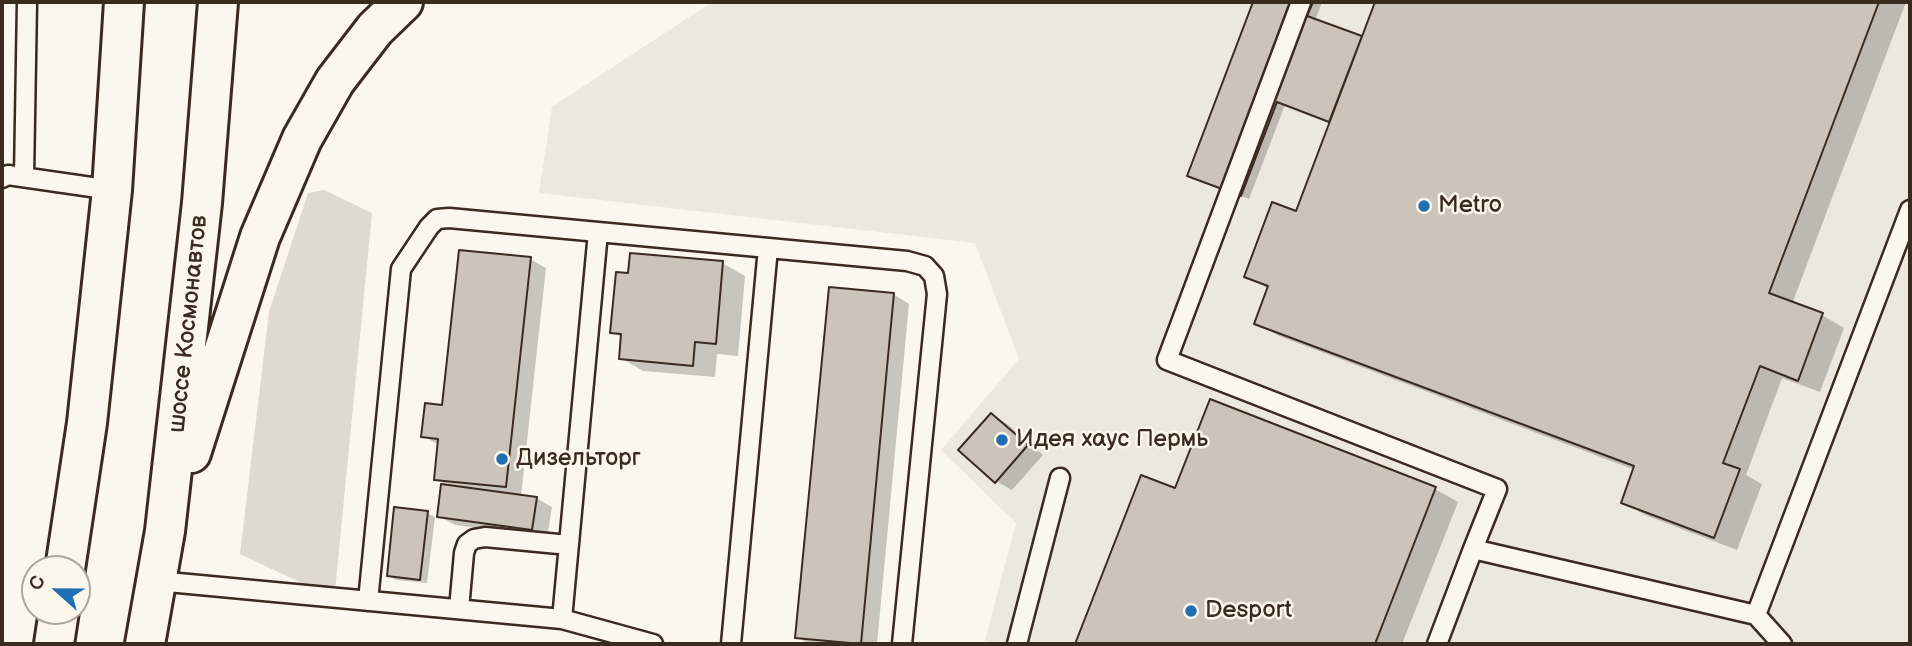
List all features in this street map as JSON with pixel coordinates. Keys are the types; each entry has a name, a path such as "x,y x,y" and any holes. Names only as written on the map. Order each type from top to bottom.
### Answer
{"main road":[{"name":"шоссе Космонавтов","path":"145,644 165,531 202,203 218,2"},
{"path":"165,531 260,237 283,179 335,81 375,29 403,2"},
{"path":"67,555 87,423 112,190 121,11"},
{"path":"54,644 57,625"}],"lane":[{"path":"24,177 27,2"},
{"path":"1301,2 1167,360 1497,489 1437,644"},
{"path":"2,178 8,175 112,190"},
{"path":"1756,615 1910,210"},
{"path":"368,601 401,269 429,227 437,219 449,218 907,261 925,266 934,276 937,294 902,644"},
{"path":"562,619 598,232"},
{"path":"731,644 768,248"},
{"path":"1017,644 1060,478"},
{"path":"459,609 464,553 467,544 474,538 569,545"},
{"path":"1474,549 1756,615 1782,644"},
{"path":"156,581 562,619 653,644"}],"shaded area":[{"path":"712,2 1910,2 1910,644 984,644 1016,523 941,450 1019,359 975,243 539,193 552,107"},
{"path":"324,190 372,213 335,591 312,588 240,554 269,312 308,193"}],"building":[{"path":"1253,2 1313,2 1307,16 1362,36 1329,122 1277,102 1241,196 1187,176"},
{"path":"1375,2 1879,2 1769,293 1823,313 1798,381 1760,366 1723,463 1740,469 1714,538 1621,503 1634,466 1254,324 1268,286 1244,277 1272,202 1296,211"},
{"path":"459,250 531,257 506,487 434,480 438,439 421,437 425,403 442,405"},
{"path":"630,253 723,261 716,344 695,342 693,366 619,359 621,334 610,333 616,272 628,273"},
{"path":"829,287 894,293 861,644 795,638"},
{"path":"1210,399 1436,487 1375,644 1075,644 1141,475 1175,488"},
{"path":"991,413 1028,445 995,483 958,450"},
{"path":"441,484 537,497 532,530 437,517"},
{"path":"394,507 428,511 420,580 387,576"}],"place":[{"name":"Metro","path":"1424,206"},
{"name":"Идея хаус Пермь","path":"1002,440"},
{"name":"Дизельторг","path":"502,459"},
{"name":"Desport","path":"1191,611"}]}
